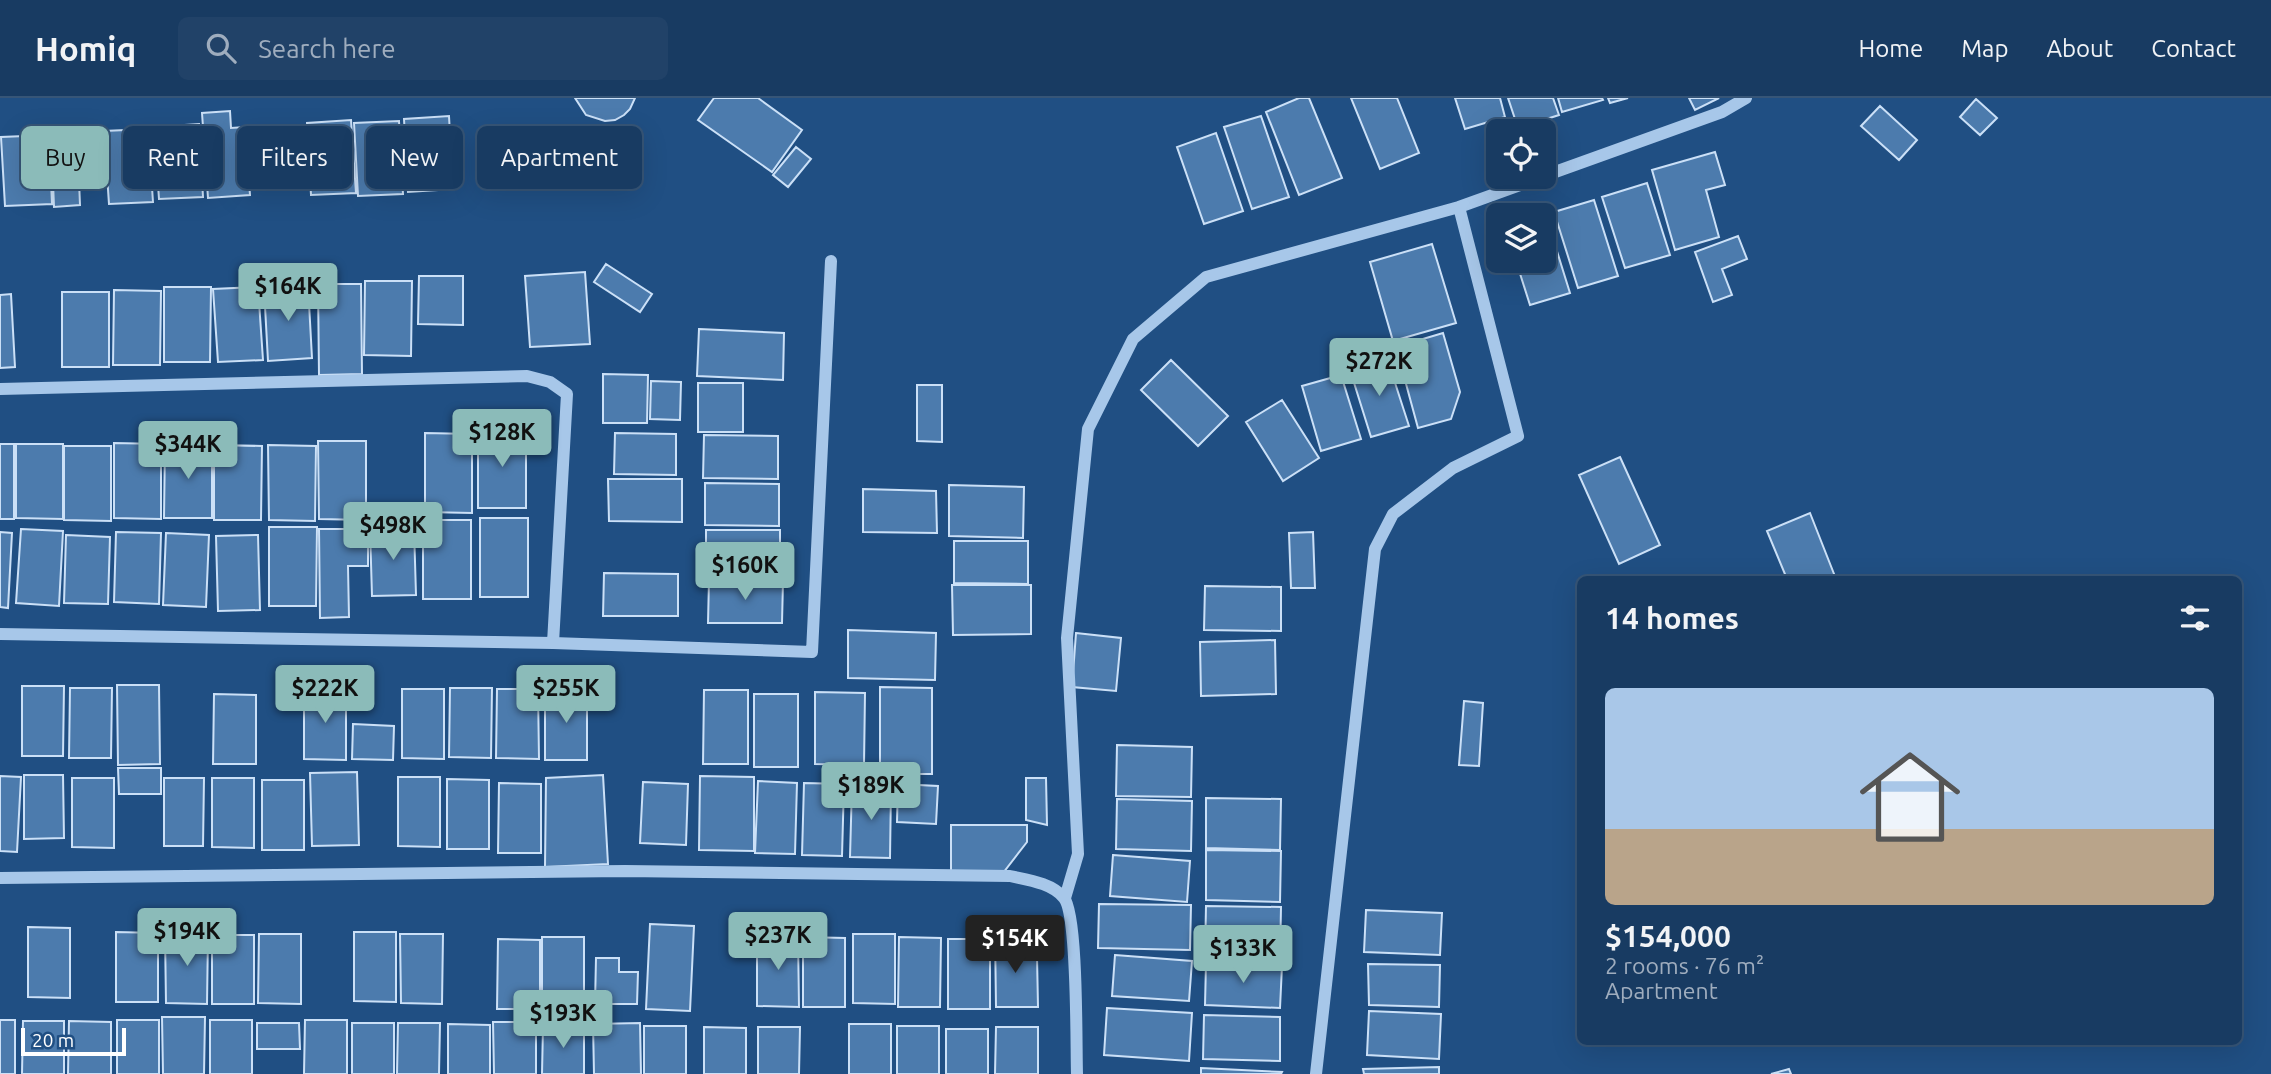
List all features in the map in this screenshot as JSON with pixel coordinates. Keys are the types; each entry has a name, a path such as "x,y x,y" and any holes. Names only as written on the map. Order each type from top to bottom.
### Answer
{"street":[{"path":"1556,171 1722,112 1746,98"},
{"path":"1077,1074 1073,922 1065,898 1078,854 1067,638 1088,429 1133,339 1206,277 1459,207 1508,189"},
{"path":"1316,1074 1374,549 1392,514 1452,468 1518,436 1459,207"},
{"path":"0,634 553,643 812,652 831,261"},
{"path":"0,389 527,376 550,382 566,394 553,643"},
{"path":"0,878 625,871 1010,876 1044,884 1065,898"}],"building":[{"path":"575,98 635,98 624,115 605,121 586,115"},
{"path":"714,98 758,98 802,130 772,172 698,120"},
{"path":"1299,98 1309,98 1342,178 1299,195 1266,112"},
{"path":"1351,98 1397,98 1419,153 1380,169"},
{"path":"1455,98 1500,98 1505,117 1486,119 1486,123 1465,129"},
{"path":"1508,98 1553,98 1559,115 1546,119 1515,119"},
{"path":"1558,98 1602,98 1603,100 1562,112"},
{"path":"1608,98 1628,98 1610,103"},
{"path":"1689,98 1719,98 1695,110"},
{"path":"1976,99 1997,118 1980,135 1960,117"},
{"path":"1880,106 1917,140 1899,160 1861,126"},
{"path":"230,111 231,128 237,128 237,189 250,189 250,195 208,198 207,189 223,189 223,126 203,126 202,113"},
{"path":"449,116 450,126 404,126 404,119"},
{"path":"1261,116 1289,197 1252,209 1224,127"},
{"path":"351,120 351,126 307,126 307,123"},
{"path":"399,121 399,126 366,126 366,189 403,189 403,194 358,196 354,123"},
{"path":"123,130 123,189 152,189 153,202 109,204 109,131"},
{"path":"1216,133 1243,211 1204,224 1177,147"},
{"path":"352,135 356,193 311,195 311,189 352,189"},
{"path":"21,136 21,189 51,189 52,204 5,206 1,137"},
{"path":"796,147 811,159 788,187 773,175"},
{"path":"1715,152 1725,185 1706,190 1719,237 1675,250 1652,170"},
{"path":"1647,183 1670,255 1625,268 1602,197"},
{"path":"53,189 79,189 80,205 54,207"},
{"path":"158,189 203,189 203,197 159,199"},
{"path":"408,189 453,189 408,192"},
{"path":"1594,200 1618,276 1578,288 1556,211"},
{"path":"1738,236 1747,259 1722,269 1732,295 1713,302 1695,252"},
{"path":"1432,244 1456,323 1393,341 1370,262"},
{"path":"1556,248 1570,293 1530,305 1520,273 1556,273"},
{"path":"606,264 652,294 640,312 594,282"},
{"path":"585,272 590,344 530,347 525,276"},
{"path":"419,276 463,276 463,325 418,324"},
{"path":"365,281 412,281 411,356 364,355"},
{"path":"318,284 361,284 362,374 319,375"},
{"path":"308,285 312,358 268,361 264,288"},
{"path":"164,287 211,287 210,362 164,362"},
{"path":"258,287 263,360 218,362 213,289"},
{"path":"114,290 161,291 160,365 113,365"},
{"path":"62,292 109,292 109,367 62,367"},
{"path":"11,294 15,367 0,368 0,295"},
{"path":"699,329 784,333 783,380 697,376"},
{"path":"1443,333 1460,392 1451,419 1418,428 1396,347"},
{"path":"1387,358 1409,426 1371,437 1350,370"},
{"path":"1171,360 1228,416 1198,446 1141,390"},
{"path":"603,374 648,375 647,423 603,423"},
{"path":"1341,375 1361,439 1321,451 1302,386"},
{"path":"651,381 681,382 680,420 650,419"},
{"path":"698,383 743,383 743,432 698,432"},
{"path":"917,385 942,385 942,442 917,441"},
{"path":"1282,400 1319,458 1283,481 1246,422"},
{"path":"478,429 526,430 526,508 478,508"},
{"path":"425,433 472,434 472,513 425,512"},
{"path":"615,433 676,434 676,475 614,474"},
{"path":"704,435 778,436 778,479 703,478"},
{"path":"318,441 366,441 366,520 319,519"},
{"path":"114,443 161,444 161,519 114,518"},
{"path":"165,443 212,443 212,518 164,518"},
{"path":"0,444 14,444 14,519 0,519"},
{"path":"16,444 63,444 63,519 16,518"},
{"path":"214,445 262,446 261,520 214,520"},
{"path":"268,445 316,446 315,521 269,520"},
{"path":"64,446 111,446 111,521 64,520"},
{"path":"1620,457 1660,545 1619,564 1579,475"},
{"path":"608,479 682,479 682,522 609,521"},
{"path":"705,483 779,484 779,526 705,525"},
{"path":"949,485 1024,487 1023,538 949,536"},
{"path":"863,489 936,491 937,533 863,532"},
{"path":"1810,513 1835,576 1786,576 1767,531"},
{"path":"480,518 528,518 528,597 480,597"},
{"path":"423,520 471,520 471,599 423,599"},
{"path":"269,527 317,527 316,606 269,606"},
{"path":"414,528 416,595 372,596 370,529"},
{"path":"21,529 63,531 59,606 16,603"},
{"path":"319,529 368,529 368,566 348,566 349,617 320,618"},
{"path":"706,530 780,530 780,573 706,572"},
{"path":"0,532 12,533 8,608 0,607"},
{"path":"116,532 161,533 159,604 114,602"},
{"path":"1313,532 1315,588 1291,588 1289,533"},
{"path":"166,533 209,535 206,607 163,605"},
{"path":"66,535 110,537 108,604 64,603"},
{"path":"258,535 260,610 218,611 216,536"},
{"path":"954,541 1028,541 1028,584 954,583"},
{"path":"604,573 678,574 678,616 603,616"},
{"path":"709,580 783,581 782,623 708,623"},
{"path":"952,585 1031,585 1031,634 953,635"},
{"path":"1205,586 1281,587 1281,631 1204,630"},
{"path":"848,630 936,633 935,680 848,678"},
{"path":"1076,633 1121,638 1116,691 1072,687"},
{"path":"1275,640 1276,694 1201,696 1200,642"},
{"path":"117,685 159,685 160,764 118,765"},
{"path":"22,686 64,686 63,756 22,756"},
{"path":"880,687 932,688 932,774 880,774"},
{"path":"70,688 112,688 111,758 69,758"},
{"path":"450,688 492,688 491,758 449,757"},
{"path":"402,689 444,689 444,759 402,758"},
{"path":"497,689 538,689 539,759 496,758"},
{"path":"304,690 346,690 346,760 304,759"},
{"path":"545,690 587,691 587,760 545,760"},
{"path":"704,690 748,690 748,764 703,764"},
{"path":"815,692 865,693 864,765 815,764"},
{"path":"214,694 256,695 256,764 213,764"},
{"path":"754,694 798,694 798,767 754,767"},
{"path":"1464,701 1483,703 1479,766 1459,765"},
{"path":"353,724 394,726 393,760 352,759"},
{"path":"1117,745 1192,747 1191,797 1116,796"},
{"path":"118,768 161,768 161,794 119,794"},
{"path":"357,772 359,845 312,846 310,773"},
{"path":"24,775 63,775 64,838 24,839"},
{"path":"603,775 608,864 545,867 546,778"},
{"path":"0,776 21,777 17,852 0,851"},
{"path":"700,776 754,777 754,851 699,850"},
{"path":"398,777 440,777 440,847 398,846"},
{"path":"72,778 114,778 114,848 72,847"},
{"path":"164,778 204,778 203,846 164,846"},
{"path":"212,778 254,778 254,848 212,847"},
{"path":"1026,778 1046,778 1047,825 1026,820"},
{"path":"447,779 489,780 489,849 447,849"},
{"path":"262,780 304,780 304,850 262,850"},
{"path":"758,781 797,783 795,854 755,853"},
{"path":"643,782 688,784 686,845 640,843"},
{"path":"499,783 541,784 541,853 498,853"},
{"path":"804,783 844,784 842,856 802,855"},
{"path":"898,784 938,786 936,824 897,822"},
{"path":"852,785 891,787 890,858 850,857"},
{"path":"1206,798 1281,799 1280,850 1206,848"},
{"path":"1117,799 1192,801 1191,851 1116,849"},
{"path":"951,825 1027,825 1027,842 1003,873 951,873"},
{"path":"1206,850 1281,851 1280,902 1206,900"},
{"path":"1113,855 1190,861 1187,902 1110,896"},
{"path":"1099,904 1191,905 1190,950 1098,948"},
{"path":"1206,906 1281,907 1280,957 1205,956"},
{"path":"1366,910 1442,913 1440,955 1364,952"},
{"path":"650,924 694,926 690,1011 646,1009"},
{"path":"28,927 70,928 70,998 28,997"},
{"path":"116,932 158,933 158,1002 116,1002"},
{"path":"354,932 396,932 396,1002 354,1001"},
{"path":"995,933 1037,956 1038,1007 996,1007"},
{"path":"165,934 208,934 207,1004 166,1003"},
{"path":"259,934 301,934 301,1004 258,1003"},
{"path":"400,934 443,934 442,1004 401,1003"},
{"path":"853,934 895,934 895,1004 853,1003"},
{"path":"212,935 254,935 254,1004 212,1004"},
{"path":"542,937 584,937 584,1007 542,1006"},
{"path":"757,937 798,937 799,1007 757,1006"},
{"path":"803,937 845,938 845,1007 803,1007"},
{"path":"899,937 941,938 940,1007 898,1007"},
{"path":"498,939 540,940 540,1009 497,1009"},
{"path":"948,939 990,939 990,1009 948,1009"},
{"path":"1115,955 1192,961 1189,1001 1112,996"},
{"path":"596,958 619,958 619,972 638,972 637,1004 595,1004"},
{"path":"1206,963 1282,966 1280,1008 1205,1005"},
{"path":"1368,964 1440,965 1439,1007 1369,1005"},
{"path":"1107,1008 1192,1013 1189,1061 1104,1055"},
{"path":"1369,1011 1441,1014 1439,1059 1367,1055"},
{"path":"1204,1015 1280,1017 1280,1061 1203,1059"},
{"path":"162,1017 205,1017 204,1074 163,1074"},
{"path":"0,1020 15,1020 15,1074 0,1074"},
{"path":"117,1020 159,1020 159,1074 117,1074"},
{"path":"210,1020 252,1020 252,1074 210,1074"},
{"path":"305,1020 347,1020 347,1074 304,1074"},
{"path":"23,1021 64,1021 64,1074 22,1074"},
{"path":"69,1021 111,1022 111,1074 68,1074"},
{"path":"493,1022 536,1022 536,1074 494,1074"},
{"path":"257,1023 299,1023 300,1049 257,1049"},
{"path":"352,1023 394,1023 394,1074 352,1074"},
{"path":"398,1023 440,1023 439,1074 397,1074"},
{"path":"640,1023 641,1074 594,1074 593,1024"},
{"path":"448,1024 490,1025 490,1074 448,1074"},
{"path":"849,1024 891,1024 891,1074 849,1074"},
{"path":"543,1026 584,1026 584,1074 542,1074"},
{"path":"644,1026 686,1026 686,1074 644,1074"},
{"path":"897,1026 939,1026 939,1074 897,1074"},
{"path":"704,1027 746,1028 746,1074 704,1074"},
{"path":"758,1027 800,1027 799,1074 758,1074"},
{"path":"996,1027 1038,1027 1038,1074 995,1074"},
{"path":"946,1029 988,1029 988,1074 946,1074"},
{"path":"1439,1067 1439,1074 1364,1074 1363,1069"},
{"path":"1201,1068 1282,1072 1201,1074"},
{"path":"1789,1069 1791,1074 1771,1074"}]}
